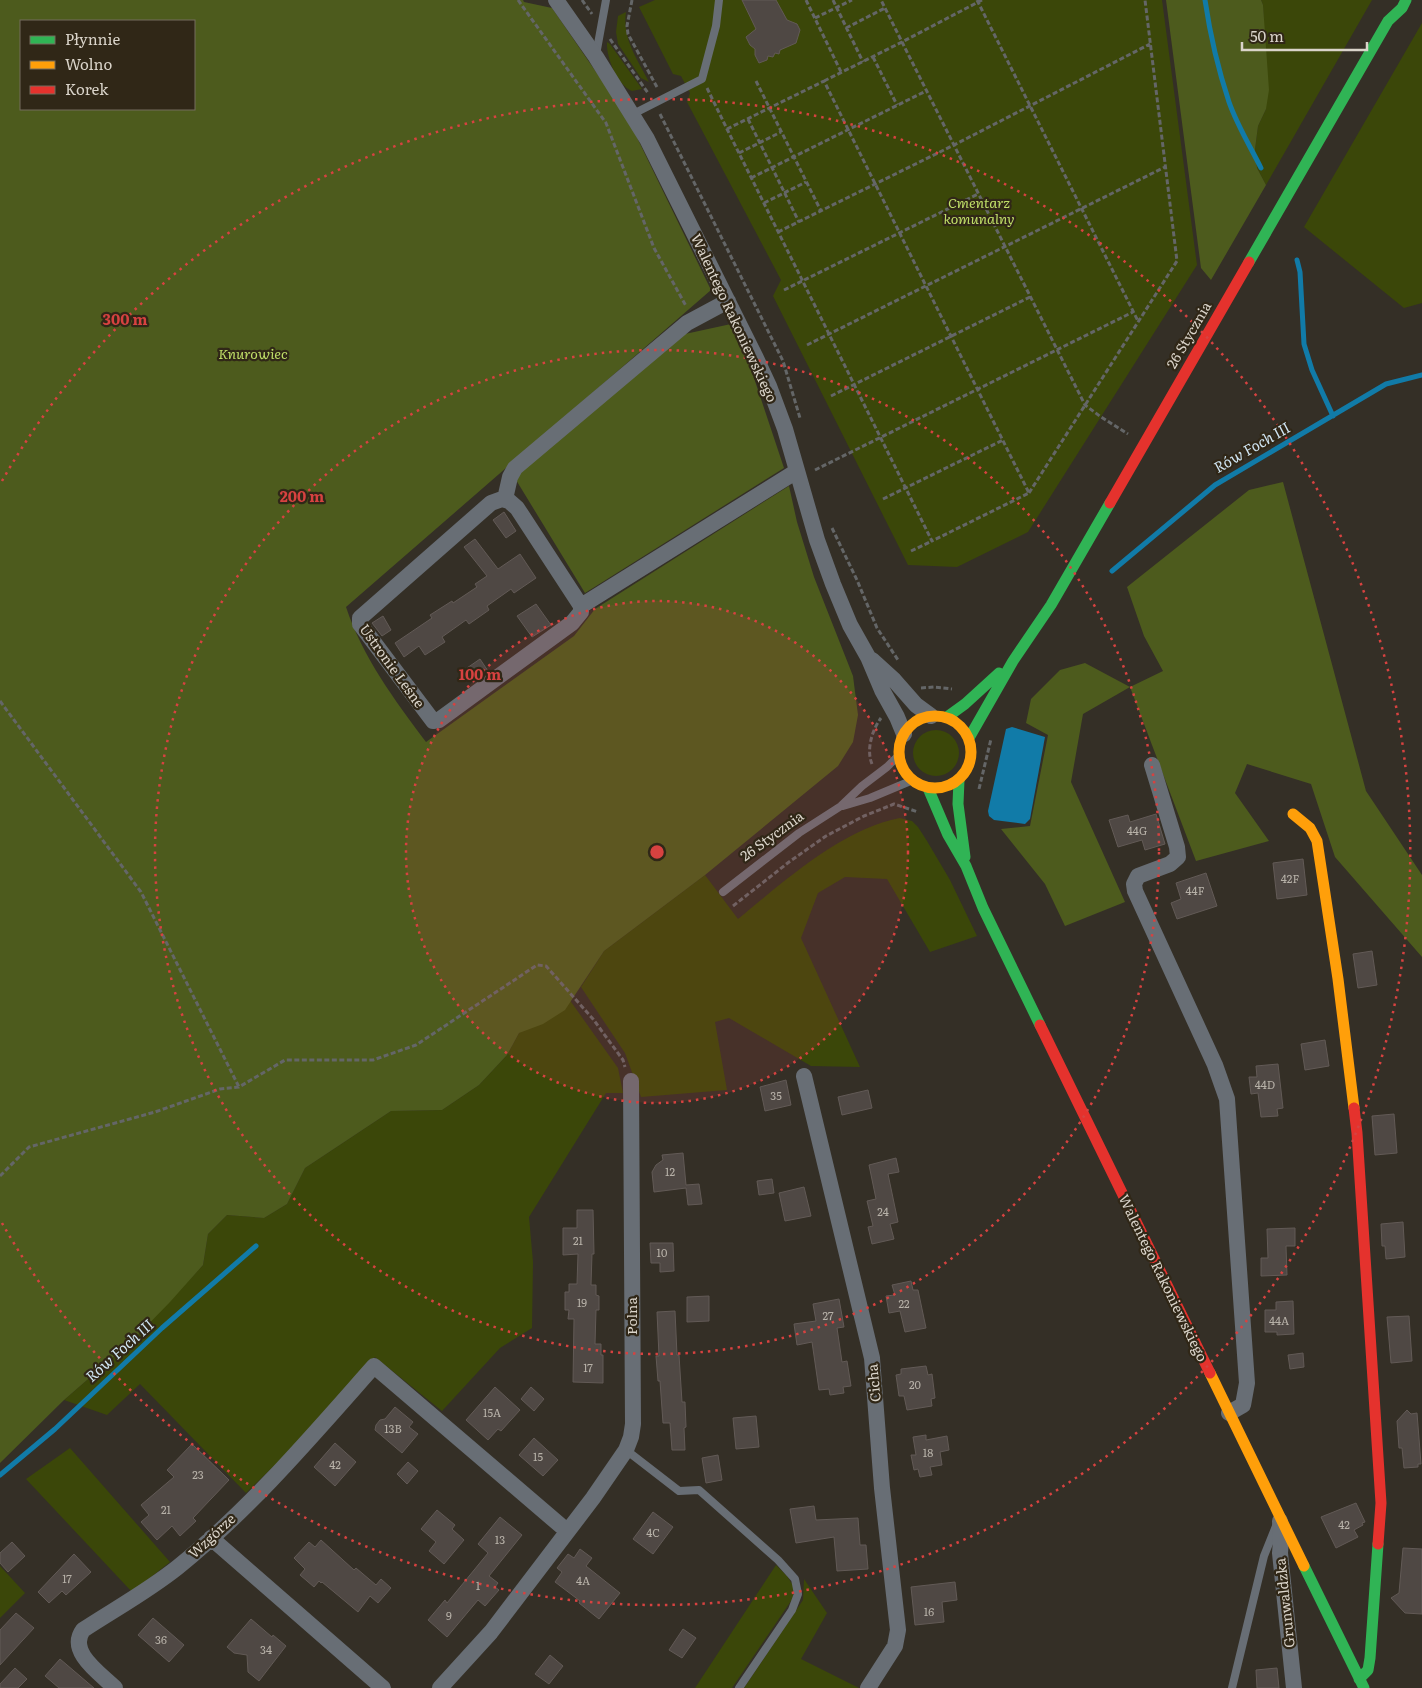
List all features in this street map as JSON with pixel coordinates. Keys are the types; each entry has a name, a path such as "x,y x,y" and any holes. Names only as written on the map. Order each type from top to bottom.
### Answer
{"street":[{"name":"Walentego Rakoniewskiego","path":"556,0 633,114 652,148 769,386 830,577 850,625 868,657 904,734"},
{"name":"26 Stycznia","path":"969,738 1013,662 1051,605 1388,21 1402,8 1406,0"},
{"name":"26 Stycznia","path":"1388,21 1392,2"},
{"path":"581,606 517,508 505,499 510,476 515,468 686,323 728,301"},
{"name":"Ustronie Leśne","path":"505,499 496,500 484,509 361,614 360,624 431,719 436,722 572,623 579,617 581,606 797,472"},
{"name":"Walentego Rakoniewskiego","path":"868,657 894,680 916,705 939,717"},
{"name":"26 Stycznia","path":"939,717 965,704 1013,662"},
{"path":"939,717 960,726 969,738 972,747 969,766 958,780 949,786 928,788 912,780 903,769 899,755 901,740 915,722 939,717"},
{"path":"1152,765 1177,847 1178,858 1170,864 1138,876 1134,884 1215,1065 1227,1099 1247,1383 1243,1405 1229,1413"},
{"name":"Walentego Rakoniewskiego","path":"958,780 958,804 966,866"},
{"name":"Walentego Rakoniewskiego","path":"928,788 948,835 966,866 983,908 1362,1683"},
{"path":"1293,814 1310,828 1317,841 1338,978 1357,1133 1381,1504 1370,1658 1368,1670 1362,1683"},
{"name":"Cicha","path":"804,1076 872,1358 882,1488 898,1630 895,1646 868,1688"},
{"name":"Polna","path":"440,1688 491,1632 568,1531 626,1450 631,1437 630,1081"},
{"name":"Wzgórze","path":"115,1688 83,1657 79,1649 80,1634 83,1630 160,1581 211,1538 290,1461 374,1366 568,1531"},
{"name":"Grunwaldzka","path":"1280,1518 1280,1553 1294,1688"},
{"path":"211,1538 382,1688"}],"lane":[{"path":"596,57 606,0"},
{"path":"633,114 702,78 716,26 719,0"},
{"name":"26 Stycznia","path":"722,892 799,833 841,806 899,755"},
{"name":"26 Stycznia","path":"841,806 870,798 912,780"},
{"path":"626,1450 679,1491 699,1490 778,1560 795,1579 798,1594 792,1610 739,1688"},
{"path":"1232,1688 1264,1556 1280,1518"}],"path":[{"path":"518,0 606,122 654,248 694,319"},
{"path":"582,0 655,103 783,361 802,426"},
{"path":"632,0 627,26 628,34 663,99"},
{"path":"806,0 841,72"},
{"path":"833,0 863,62"},
{"path":"815,18 852,0"},
{"path":"881,0 1085,404 1101,417 1128,434"},
{"path":"911,552 1029,493 1177,261 1145,0"},
{"path":"727,129 873,57 979,1 1080,209 1138,322"},
{"path":"846,28 885,8"},
{"path":"778,232 954,145 1150,44"},
{"path":"873,57 897,106"},
{"path":"702,78 932,541"},
{"path":"756,81 821,211"},
{"path":"824,81 1029,493"},
{"path":"751,178 926,91"},
{"path":"748,119 799,222"},
{"path":"739,153 781,132"},
{"path":"808,345 1165,167"},
{"path":"764,203 806,182"},
{"path":"784,290 978,194"},
{"path":"831,396 1030,297"},
{"path":"815,470 1133,312"},
{"path":"883,499 1003,440"},
{"path":"812,461 817,478"},
{"path":"830,524 880,633 902,666"},
{"path":"0,701 141,892 239,1086"},
{"path":"979,791 992,738"},
{"path":"733,906 818,841 864,816 894,804 910,809 926,818 940,814"},
{"path":"0,1176 29,1148 155,1112 220,1089 239,1086 285,1060 373,1060 416,1045 537,965 546,966 593,1019 623,1060 630,1081"}],"green space":[{"name":"Knurowiec","path":"0,0 523,0 524,2 552,8 627,117 711,290 346,607 353,626 380,678 426,742 574,636 595,609 789,486 797,522 814,577 853,676 858,715 853,742 838,766 705,875 604,951 565,1010 543,1024 519,1033 507,1055 479,1085 442,1110 391,1111 305,1168 287,1204 264,1218 227,1215 208,1234 203,1265 133,1340 64,1400 0,1463"},
{"name":"Cmentarz komunalny","path":"655,0 1162,0 1197,265 1028,532 957,567 908,565 773,296 781,280 687,102 690,93 681,76 673,74 639,7"},
{"path":"1166,0 1261,0 1263,5 1269,90 1266,109 1258,126 1255,149 1257,168 1266,185 1211,280 1201,268"},
{"path":"1261,0 1372,0 1266,185 1257,168 1255,149 1258,126 1266,109 1263,5"},
{"path":"626,12 625,22 628,40 649,82 641,78 618,44 616,32 618,16"},
{"path":"1422,23 1422,303 1404,308 1304,227"},
{"path":"607,42 642,89 632,91 617,77 608,55"},
{"path":"731,324 749,363 784,468 585,593 513,475 685,334"},
{"path":"1283,482 1366,791 1422,875 1422,957 1335,857 1311,784 1247,764 1235,793 1269,841 1196,861 1130,687 1163,671 1144,636 1127,587 1249,490"},
{"path":"1085,663 1130,687 1083,714 1071,782 1125,902 1065,926 1045,884 1001,829 1030,826 1048,735 1026,723 1031,699 1060,670"},
{"path":"931,730 941,730 955,740 959,753 955,766 949,772 941,776 931,776 917,766 913,758 913,748 923,734"},
{"path":"900,818 912,821 918,827 950,880 977,936 930,952 887,879 845,877 818,893 801,938 860,1067 811,1066 729,1018 715,1022 727,1090 641,1097 625,1053 581,987 604,951 705,875 738,919 794,874 835,845 878,824"},
{"path":"569,999 618,1068 623,1093 606,1093 529,1217 533,1262 532,1328 500,1348 442,1411 375,1357 282,1458 246,1493 140,1384 107,1415 64,1400 133,1340 203,1265 208,1234 227,1215 264,1218 287,1204 305,1168 391,1111 442,1110 479,1085 507,1055 519,1033"},
{"path":"70,1448 170,1562 132,1592 26,1479"},
{"path":"776,1565 787,1576 794,1587 793,1598 732,1688 695,1688"},
{"path":"0,1566 25,1593 0,1618"},
{"path":"804,1579 827,1613 801,1659 859,1688 744,1688 803,1600"}],"water":[{"path":"1012,727 1045,737 1030,819 1025,824 994,820 989,816 988,811 1006,729"}],"building":[{"path":"742,0 776,0 787,20 797,24 800,30 796,43 780,50 779,54 775,53 773,57 768,56 767,60 759,63 755,55 755,49 750,45 746,37 756,29"},
{"path":"504,512 516,531 506,538 493,520"},
{"path":"475,539 498,569 520,554 536,578 514,593 511,589 487,606 489,610 469,624 466,620 442,637 445,642 425,655 419,646 404,657 395,643 432,618 430,615 477,587 475,584 487,576 464,547"},
{"path":"536,604 551,625 532,637 517,616"},
{"path":"383,616 391,630 382,636 372,623"},
{"path":"480,659 488,671 475,680 467,668"},
{"path":"1156,814 1165,844 1145,850 1142,840 1118,847 1109,820 1128,815 1130,822"},
{"path":"1303,859 1307,895 1277,899 1273,863"},
{"path":"1206,873 1217,906 1177,919 1171,903 1181,899 1176,883"},
{"path":"1372,951 1377,985 1358,988 1353,954"},
{"path":"1325,1040 1329,1066 1305,1070 1301,1044"},
{"path":"1278,1064 1283,1108 1277,1109 1278,1116 1261,1117 1258,1093 1251,1094 1249,1077 1257,1077 1256,1066"},
{"path":"786,1080 791,1105 765,1111 760,1087"},
{"path":"868,1090 872,1108 842,1115 838,1097"},
{"path":"1394,1114 1397,1153 1375,1155 1372,1116"},
{"path":"683,1153 686,1185 699,1184 702,1204 688,1205 686,1188 654,1192 652,1172 656,1165 663,1160 662,1155"},
{"path":"896,1158 899,1172 888,1174 898,1222 890,1224 894,1239 872,1244 868,1227 873,1226 867,1201 876,1199 869,1165"},
{"path":"772,1179 774,1193 759,1195 757,1181"},
{"path":"804,1187 811,1216 785,1221 779,1193"},
{"path":"577,1210 593,1210 594,1254 592,1254 591,1285 596,1285 596,1295 599,1296 599,1310 596,1310 595,1344 601,1344 603,1383 573,1382 574,1319 568,1319 569,1310 565,1310 565,1292 569,1292 569,1284 577,1284 578,1254 563,1255 563,1228 577,1228"},
{"path":"1403,1222 1405,1257 1386,1259 1385,1246 1382,1246 1381,1224"},
{"path":"1295,1228 1295,1246 1286,1246 1287,1275 1261,1276 1261,1258 1268,1258 1267,1229"},
{"path":"650,1243 673,1243 674,1271 660,1272 660,1263 651,1263"},
{"path":"911,1281 913,1290 918,1290 926,1328 905,1332 900,1311 889,1313 886,1296 895,1295 892,1285"},
{"path":"709,1296 709,1321 687,1322 687,1297"},
{"path":"839,1299 844,1327 837,1328 842,1362 847,1361 851,1386 843,1387 844,1393 830,1395 829,1389 819,1390 812,1342 797,1345 794,1324 816,1321 813,1304"},
{"path":"1293,1301 1294,1334 1277,1335 1277,1332 1265,1332 1265,1310 1276,1310 1276,1302"},
{"path":"675,1311 682,1402 685,1402 685,1450 672,1450 670,1423 663,1423 656,1356 659,1356 657,1312"},
{"path":"1409,1316 1412,1361 1391,1363 1387,1317"},
{"path":"1303,1353 1304,1367 1290,1369 1288,1355"},
{"path":"926,1366 928,1375 932,1374 935,1398 931,1399 932,1406 907,1410 904,1396 899,1396 896,1375 901,1374 901,1369"},
{"path":"495,1387 520,1410 501,1431 498,1429 488,1440 466,1420"},
{"path":"531,1387 544,1399 534,1411 521,1399"},
{"path":"395,1407 413,1422 409,1427 418,1434 402,1453 375,1430 380,1420 385,1419"},
{"path":"1407,1410 1411,1414 1417,1413 1421,1464 1418,1464 1418,1467 1404,1468 1402,1448 1399,1448 1397,1421"},
{"path":"756,1416 759,1447 736,1449 733,1418"},
{"path":"926,1435 926,1440 947,1436 949,1450 940,1452 942,1465 930,1467 932,1475 920,1477 918,1469 914,1470 911,1455 916,1455 913,1437"},
{"path":"534,1438 558,1460 543,1476 519,1455"},
{"path":"335,1443 356,1462 335,1486 314,1467"},
{"path":"192,1444 229,1480 193,1518 196,1521 180,1536 172,1526 157,1540 141,1522 149,1515 141,1505 174,1477 167,1470"},
{"path":"718,1455 722,1480 706,1483 702,1458"},
{"path":"408,1462 418,1471 407,1484 397,1474"},
{"path":"1356,1503 1365,1522 1354,1530 1358,1537 1336,1548 1321,1517"},
{"path":"814,1506 816,1520 858,1518 860,1545 866,1545 868,1569 837,1571 834,1537 796,1543 790,1509"},
{"path":"437,1510 455,1525 452,1529 464,1540 444,1564 429,1551 436,1542 421,1529"},
{"path":"653,1512 673,1527 653,1554 633,1539"},
{"path":"500,1517 522,1535 489,1576 498,1583 495,1587 499,1590 485,1606 478,1600 447,1637 428,1620 445,1600 447,1603 488,1553 478,1544"},
{"path":"321,1540 354,1570 356,1568 376,1585 381,1579 391,1588 378,1603 370,1596 358,1612 322,1582 319,1581 314,1587 300,1575 305,1569 294,1558 309,1542 315,1547"},
{"path":"12,1542 25,1556 8,1572 0,1563 0,1553"},
{"path":"1403,1548 1422,1549 1422,1614 1405,1613 1391,1598 1399,1593"},
{"path":"580,1549 592,1558 586,1566 620,1593 599,1619 579,1603 580,1601 555,1582 562,1572 557,1568 568,1554 574,1558"},
{"path":"74,1554 91,1572 66,1595 62,1591 49,1603 38,1592"},
{"path":"955,1582 957,1600 942,1602 944,1622 915,1625 911,1587"},
{"path":"16,1613 34,1628 0,1665 0,1630"},
{"path":"153,1618 184,1645 169,1662 138,1635"},
{"path":"251,1619 286,1646 259,1681 248,1672 247,1655 234,1653 227,1647"},
{"path":"683,1629 696,1638 682,1658 669,1650"},
{"path":"550,1655 563,1666 549,1684 535,1674"},
{"path":"60,1659 94,1688 59,1688 45,1676"},
{"path":"15,1668 27,1679 18,1688 0,1688 0,1684"},
{"path":"1277,1668 1279,1688 1257,1688 1256,1670"}],"waterway":[{"path":"1205,0 1209,26 1229,102 1261,168"},
{"path":"1297,260 1300,272 1304,344 1312,370 1333,416"},
{"name":"Rów Foch III","path":"1112,571 1215,485 1386,384 1422,375"},
{"name":"Rów Foch III","path":"0,1475 55,1429 162,1328 256,1246"}],"traffic: fast":[{"path":"1249,262 1388,21 1402,8 1406,0"},
{"path":"969,738 1013,661 1051,605 1110,503"},
{"path":"947,717 965,704 999,673"},
{"path":"959,780 958,804 965,857"},
{"path":"928,788 948,835 966,866 983,908 1040,1025"},
{"path":"1359,1679 1368,1670 1370,1658 1378,1544"},
{"path":"1304,1566 1364,1688"}],"traffic: slow":[{"path":"942,716 961,726 969,738 971,752 969,766 961,778 949,786 928,788 909,778 901,766 899,745 909,726 921,718 942,716"},
{"path":"1293,814 1310,828 1317,841 1338,979 1354,1108"},
{"path":"1210,1373 1304,1566"}],"traffic: jam":[{"path":"1110,503 1249,262"},
{"path":"1040,1025 1210,1373"},
{"path":"1354,1108 1381,1503 1378,1544"}]}
